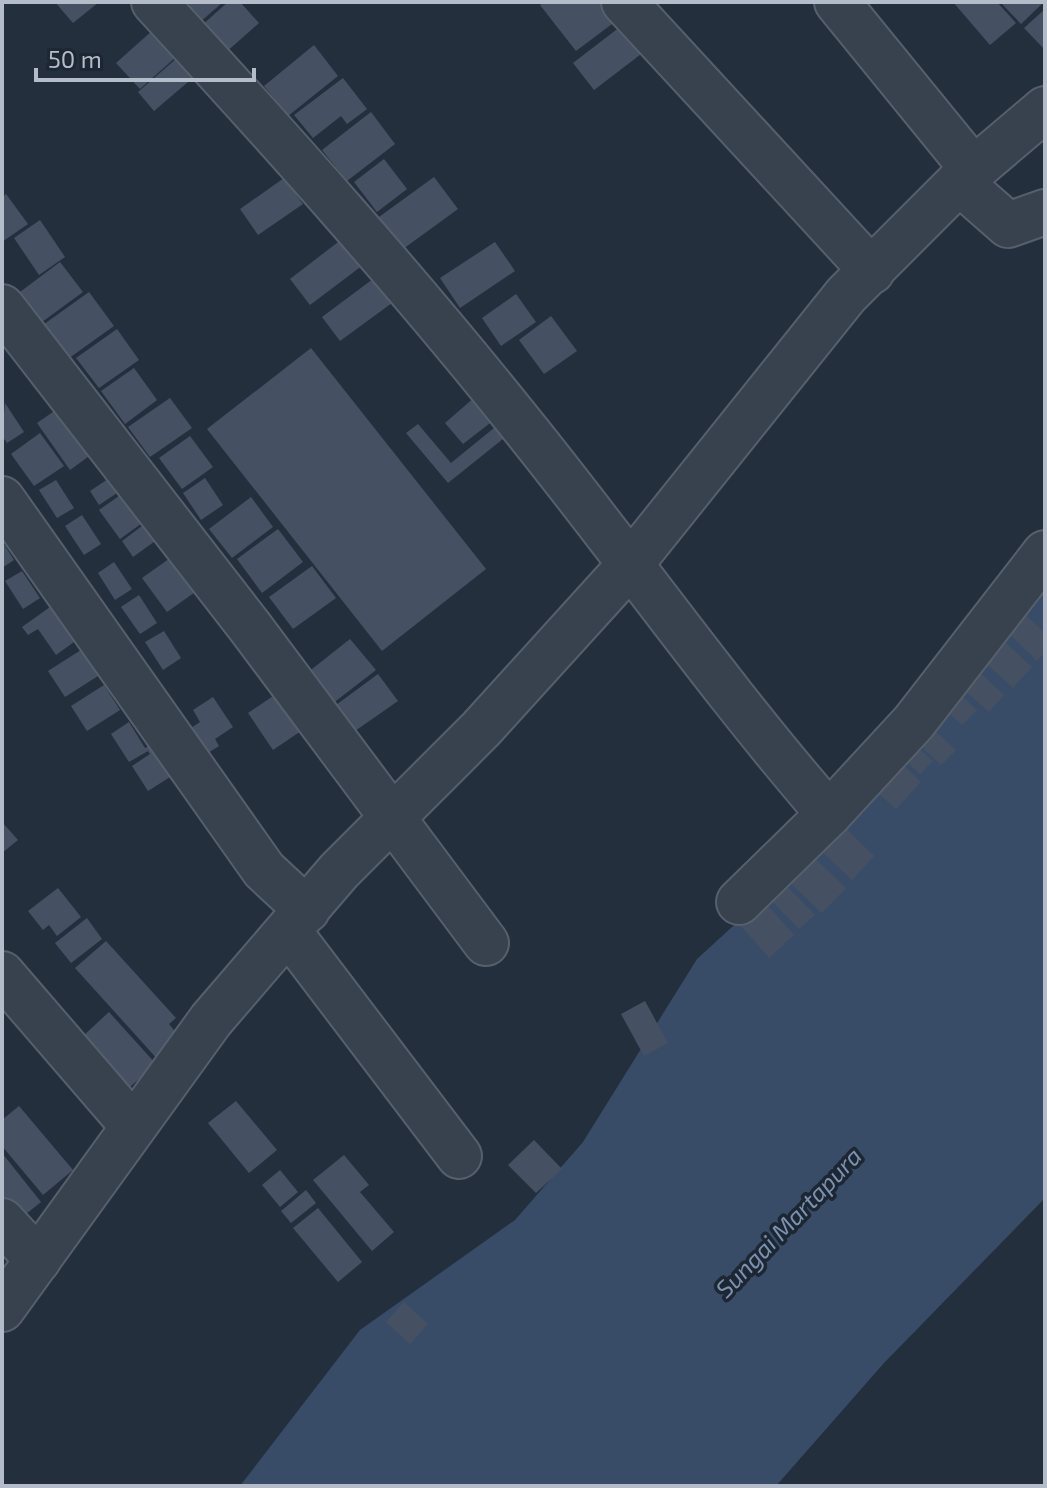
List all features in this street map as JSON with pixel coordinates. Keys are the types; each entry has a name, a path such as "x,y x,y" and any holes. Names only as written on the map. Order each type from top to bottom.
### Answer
{"street":[{"path":"154,2 385,260 526,429 629,566 829,814"},
{"path":"624,2 872,271"},
{"path":"837,2 966,176 1008,225 1045,212"},
{"path":"2,1309 211,1020 393,816 481,729 629,566 812,335 966,176 1045,109"},
{"path":"2,307 393,816 486,943"},
{"path":"2,499 264,870 459,1156"},
{"path":"739,902 829,814 914,722 1045,553"},
{"path":"2,974 133,1126"},
{"path":"2,1221 38,1260"}],"water":[{"name":"Sungai Martapura","path":"1045,566 1045,1198 884,1363 776,1486 240,1486 360,1330 515,1220 583,1142 697,959 816,850"}],"building":[{"path":"55,2 99,2 73,23"},
{"path":"192,2 223,2 199,23 186,7"},
{"path":"228,2 240,2 259,23 225,53 201,26"},
{"path":"544,2 608,2 620,18 576,51 540,5"},
{"path":"953,2 997,2 1016,23 990,45"},
{"path":"1000,2 1044,2 1021,24"},
{"path":"1045,9 1045,50 1024,28"},
{"path":"629,20 649,48 594,90 573,63"},
{"path":"162,22 186,48 140,89 116,63"},
{"path":"314,45 338,76 288,116 264,86"},
{"path":"185,51 202,70 154,111 138,92"},
{"path":"343,78 367,109 347,124 341,116 313,138 294,115"},
{"path":"371,112 395,144 347,181 322,150"},
{"path":"384,159 407,189 377,212 354,182"},
{"path":"434,177 458,209 403,249 379,217"},
{"path":"284,178 303,204 258,235 240,209"},
{"path":"6,194 28,224 2,242 2,197"},
{"path":"40,220 65,257 39,275 14,238"},
{"path":"346,236 367,262 310,305 290,279"},
{"path":"495,242 515,271 460,308 440,278"},
{"path":"60,262 83,292 42,322 20,292"},
{"path":"377,276 396,300 340,341 322,317"},
{"path":"89,292 114,326 65,361 40,327"},
{"path":"516,294 536,322 501,346 482,318"},
{"path":"551,316 577,351 544,374 519,340"},
{"path":"117,329 139,360 99,388 76,358"},
{"path":"311,348 486,569 382,651 207,429"},
{"path":"134,368 157,400 125,424 101,391"},
{"path":"475,397 494,420 463,444 445,423"},
{"path":"170,398 192,428 150,457 128,427"},
{"path":"5,403 24,432 7,443 2,436"},
{"path":"63,405 96,451 70,470 37,423"},
{"path":"505,419 514,430 448,483 406,433 418,424 451,463"},
{"path":"40,433 64,466 34,486 11,454"},
{"path":"190,436 213,467 182,489 159,458"},
{"path":"114,475 123,489 99,505 90,491"},
{"path":"205,478 223,505 201,520 183,493"},
{"path":"56,480 74,508 57,518 39,490"},
{"path":"129,489 149,518 120,539 99,510"},
{"path":"251,497 273,527 232,558 209,529"},
{"path":"82,515 101,544 84,555 65,526"},
{"path":"146,523 158,539 133,557 122,541"},
{"path":"278,529 303,562 262,593 237,559"},
{"path":"2,541 14,560 2,568"},
{"path":"173,556 198,590 167,612 142,578"},
{"path":"114,562 132,589 115,600 98,573"},
{"path":"312,566 336,598 293,629 269,597"},
{"path":"22,571 40,598 23,609 5,581"},
{"path":"139,595 157,623 140,634 121,607"},
{"path":"50,607 74,642 56,655 38,629 28,635 22,627"},
{"path":"1021,611 1045,633 1045,652 1037,661 1004,629"},
{"path":"164,631 181,658 163,670 145,642"},
{"path":"997,635 1032,667 1013,688 978,656"},
{"path":"350,639 376,670 332,704 307,673"},
{"path":"81,650 98,676 65,697 48,671"},
{"path":"970,663 1004,695 989,712 953,680"},
{"path":"378,674 398,701 355,731 336,705"},
{"path":"104,685 120,710 87,731 71,706"},
{"path":"952,687 977,710 962,725 938,703"},
{"path":"279,692 304,729 273,750 248,713"},
{"path":"213,697 233,727 215,739 219,746 208,753 191,728 200,722 193,710"},
{"path":"923,720 956,750 941,765 909,735"},
{"path":"129,722 145,748 158,741 178,772 148,791 132,766 150,754 148,751 129,762 111,734"},
{"path":"908,739 933,761 920,774 896,752"},
{"path":"893,755 921,782 896,809 867,783"},
{"path":"835,818 874,856 852,880 812,842"},
{"path":"2,822 18,840 2,853"},
{"path":"807,851 846,888 822,913 783,876"},
{"path":"780,879 815,915 799,929 764,893"},
{"path":"58,888 81,917 57,936 49,925 43,930 28,911"},
{"path":"760,897 794,935 769,958 735,919"},
{"path":"87,918 102,939 71,963 55,943"},
{"path":"106,941 176,1018 169,1024 183,1041 160,1062 75,968"},
{"path":"645,1001 668,1043 644,1056 621,1014"},
{"path":"109,1012 156,1064 130,1087 83,1036"},
{"path":"236,1101 277,1150 249,1173 208,1123"},
{"path":"19,1106 73,1170 43,1195 2,1146 2,1120"},
{"path":"534,1140 562,1169 536,1193 508,1165"},
{"path":"2,1153 41,1202 16,1222 2,1205"},
{"path":"344,1155 369,1185 360,1192 394,1232 372,1251 313,1180"},
{"path":"280,1170 298,1192 280,1207 262,1185"},
{"path":"306,1190 316,1203 291,1223 281,1211"},
{"path":"318,1208 362,1262 338,1282 293,1228"},
{"path":"404,1302 428,1324 410,1344 386,1322"}]}
